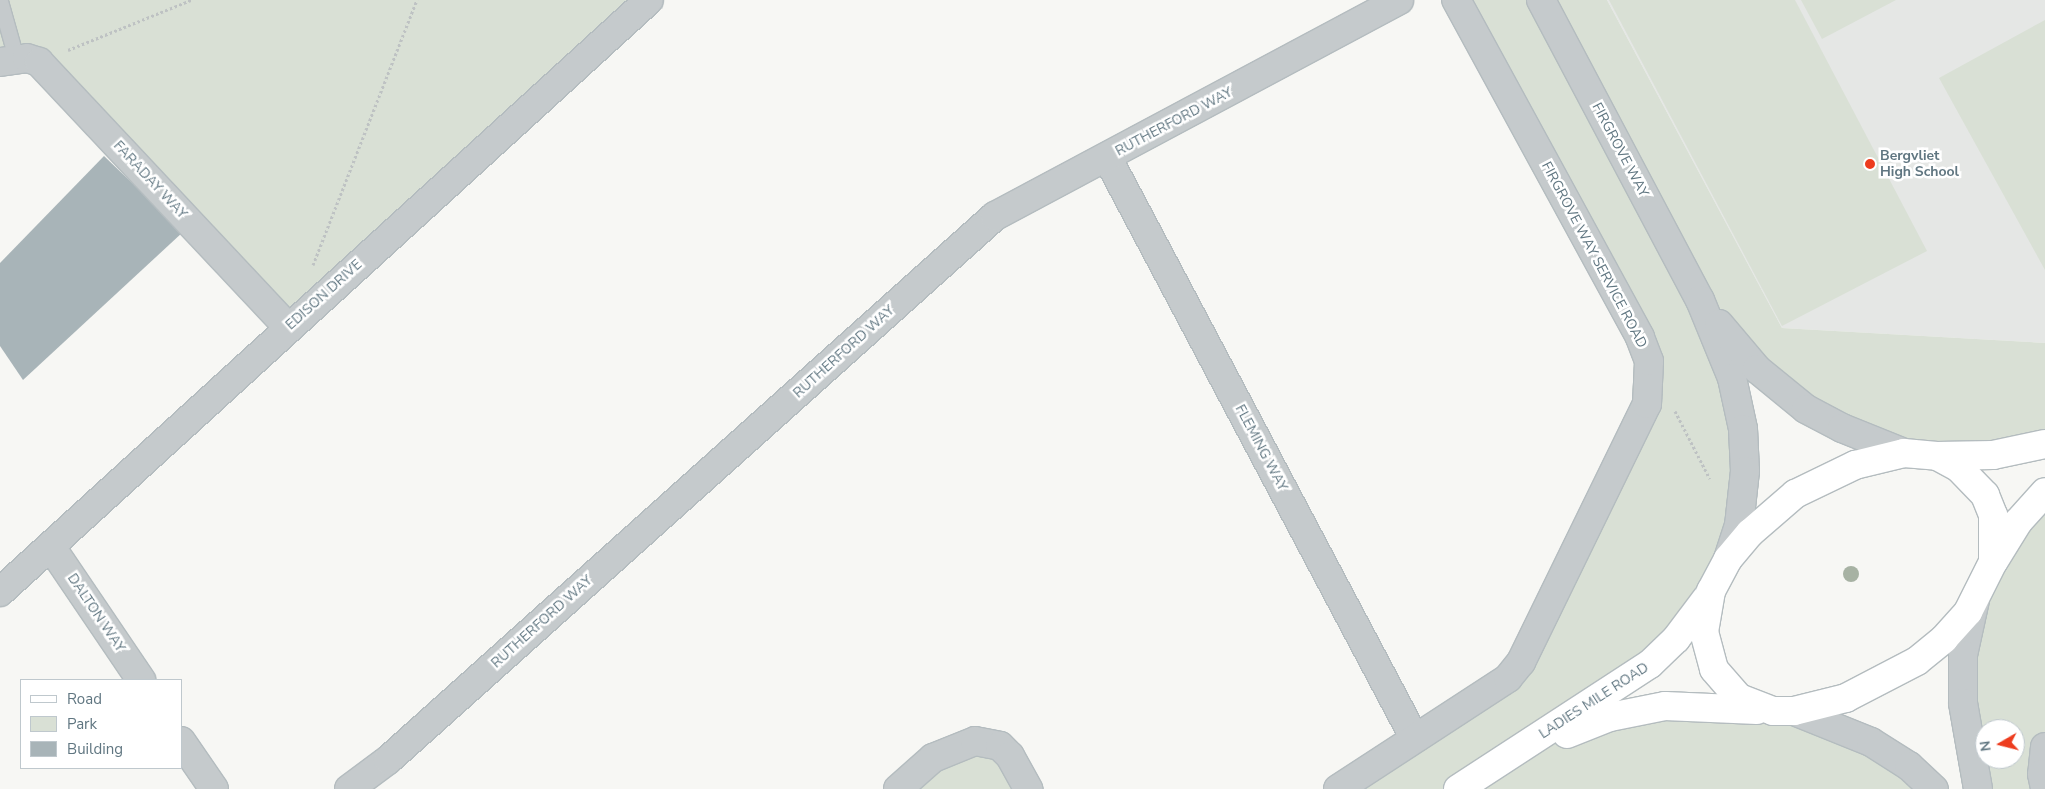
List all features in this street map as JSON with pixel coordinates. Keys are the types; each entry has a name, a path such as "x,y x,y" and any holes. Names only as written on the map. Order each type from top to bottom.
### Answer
{"main road":[{"path":"1784,711 1739,698 1714,669 1704,632 1711,591 1728,559 1750,533 1795,494 1855,465 1904,452 1936,456 1994,455 2045,444"},
{"path":"1936,456 1958,467 1985,495 1993,515 1993,562"},
{"path":"1993,562 2018,522 2045,492"},
{"name":"LADIES MILE ROAD","path":"1507,757 1610,717 1649,709 1688,705 1784,711 1846,698 1898,674 1944,639 1976,599 1993,562"},
{"name":"LADIES MILE ROAD","path":"1458,789 1650,664 1676,639 1711,591"}],"street":[{"name":"EDISON DRIVE","path":"0,592 650,0"},
{"name":"RUTHERFORD WAY","path":"349,789 388,760 995,216 1398,0"},
{"name":"FIRGROVE WAY SERVICE ROAD","path":"1338,789 1508,678 1520,662 1576,544 1647,404 1649,384 1648,361 1640,338 1456,0"},
{"name":"FIRGROVE WAY","path":"1541,0 1700,300 1732,378 1743,429 1742,502 1728,559"},
{"name":"FARADAY WAY","path":"18,61 288,328"},
{"name":"FLEMING WAY","path":"1107,157 1415,739"},
{"name":"FIRGROVE WAY","path":"1700,300 1746,357 1788,396 1826,421 1904,452"},
{"name":"DALTON WAY","path":"51,546 140,679"},
{"path":"1976,599 1963,655 1963,703 1978,789"},
{"path":"1784,711 1872,742 1910,766 1934,789"},
{"path":"898,789 933,758 975,741 1000,746 1010,756 1028,789"},
{"path":"182,742 214,789"},
{"path":"2045,747 2042,774 2045,788"}],"lane":[{"path":"0,1 18,61"}],"path":[{"path":"18,61 191,0"},
{"path":"310,273 417,0"},
{"path":"1649,384 1669,401 1710,479"}],"shaded area":[{"name":"Bergvliet High School","path":"1607,0 2045,0 2045,343 1782,328"}],"green space":[{"path":"0,0 649,0 289,328 39,62 0,62"},
{"path":"1456,0 1607,0 1782,328 2045,343 2045,444 1993,455 1862,437 1741,351 1728,559 1593,724 1794,711 1934,789 1338,789 1495,690 1649,384"},
{"path":"1609,0 1795,0 1927,251 1782,326"},
{"path":"1801,0 1896,0 1822,39"},
{"path":"2045,20 2045,270 1939,78"},
{"path":"2045,492 2045,789 1978,789 1977,769 2025,769 2025,719 1975,719 1975,739 1968,621"},
{"path":"975,741 1028,789 898,789"}],"building":[{"path":"104,156 183,232 23,380 0,346 0,263"}],"place":[{"name":"Bergvliet High School","path":"1870,164"}]}
